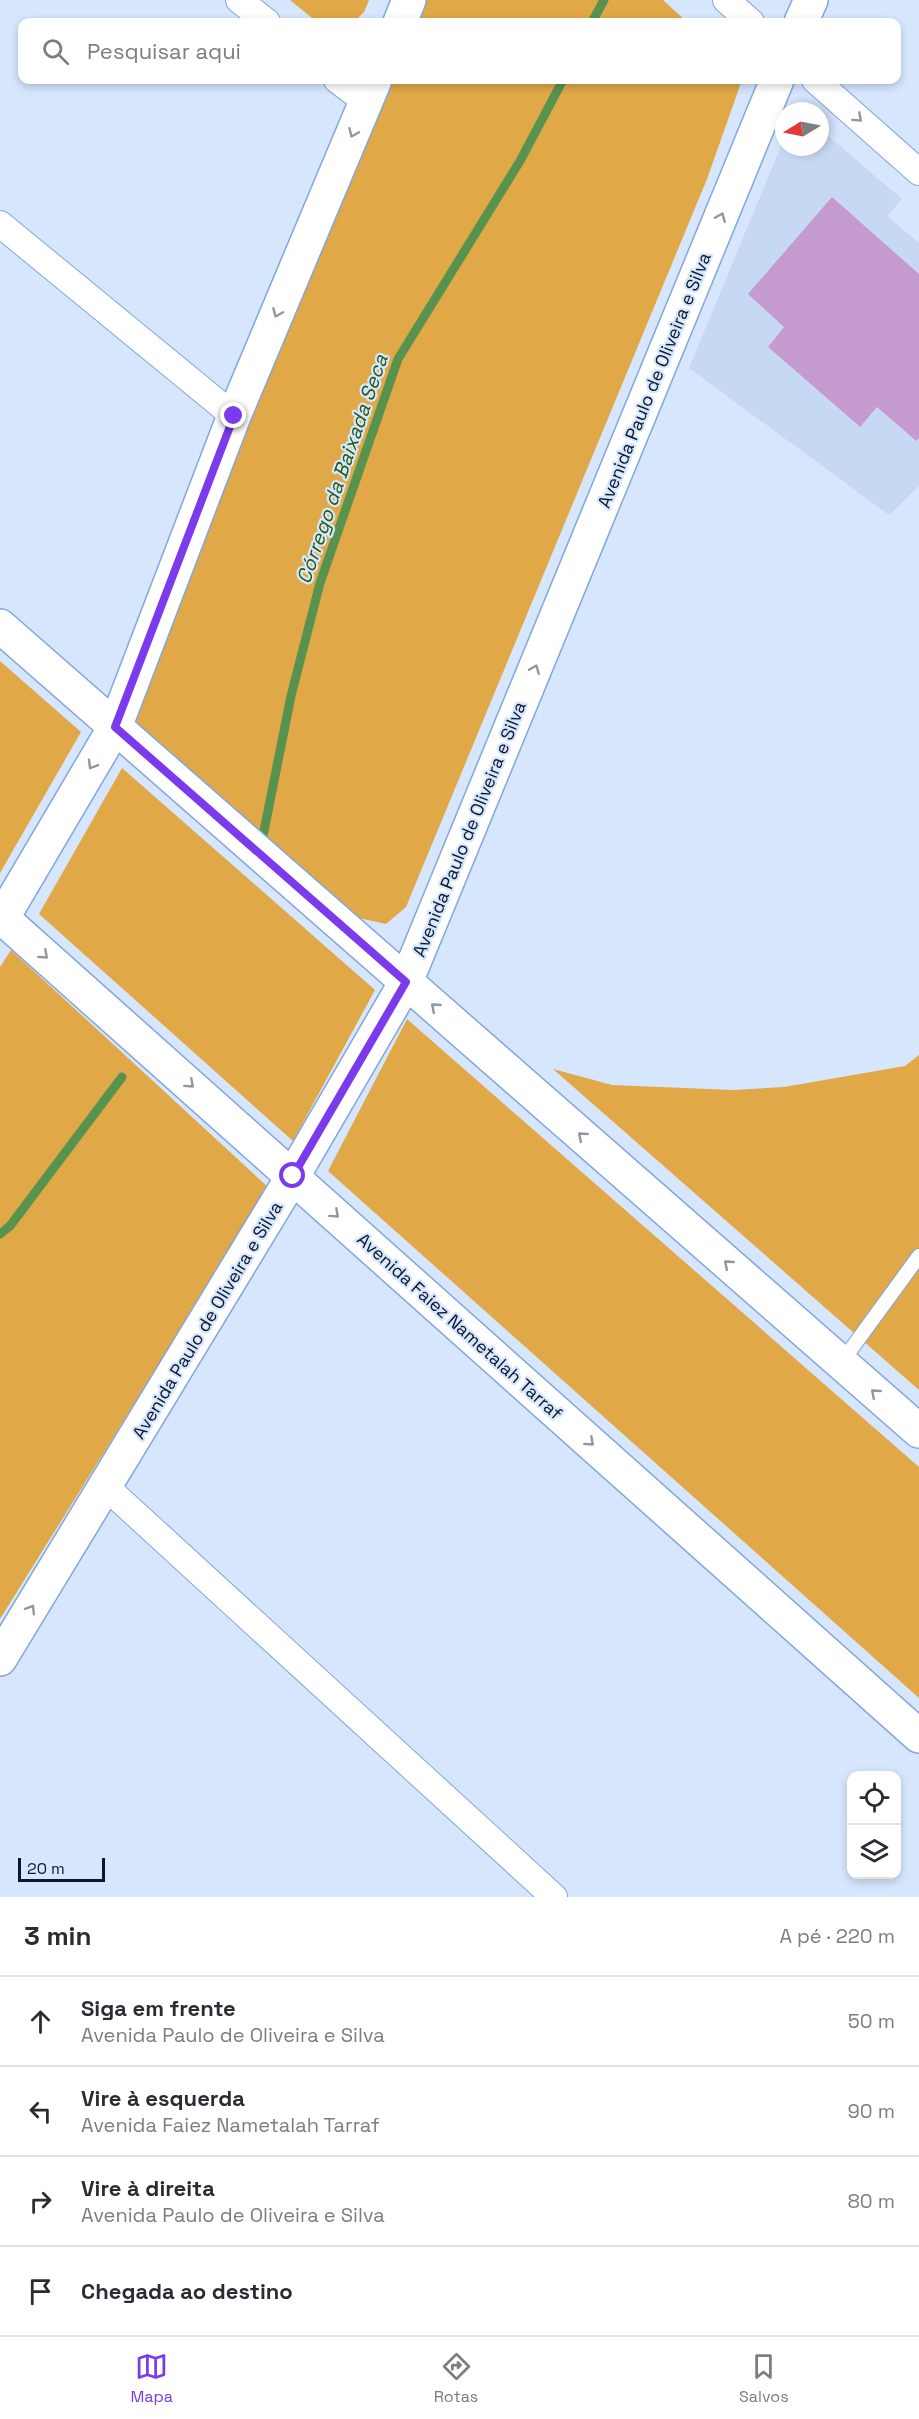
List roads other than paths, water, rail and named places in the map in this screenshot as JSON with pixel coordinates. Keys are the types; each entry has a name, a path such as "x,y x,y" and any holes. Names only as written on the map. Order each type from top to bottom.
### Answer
{"main road":[{"path":"402,18 409,0"},
{"path":"803,18 811,0"},
{"name":"Avenida Paulo de Oliveira e Silva","path":"0,1659 293,1176 406,982 775,84"},
{"path":"1,919 115,727 234,416 370,91"},
{"path":"0,626 919,1431"},
{"name":"Avenida Faiez Nametalah Tarraf","path":"1,919 293,1176 919,1736"}],"street":[{"path":"239,0 262,18"},
{"path":"726,0 746,18"},
{"path":"349,84 370,91"},
{"path":"819,84 919,172"},
{"path":"0,224 234,416"},
{"path":"106,1486 554,1897"}],"lane":[{"path":"841,1363 919,1256"}],"waterway":[{"name":"Córrego da Baixada Seca","path":"594,18 604,0"},
{"name":"Córrego da Baixada Seca","path":"263,836 291,696 320,583 398,359 520,161 561,84"},
{"name":"Córrego da Baixada Seca","path":"0,1234 10,1226 122,1077"}]}
